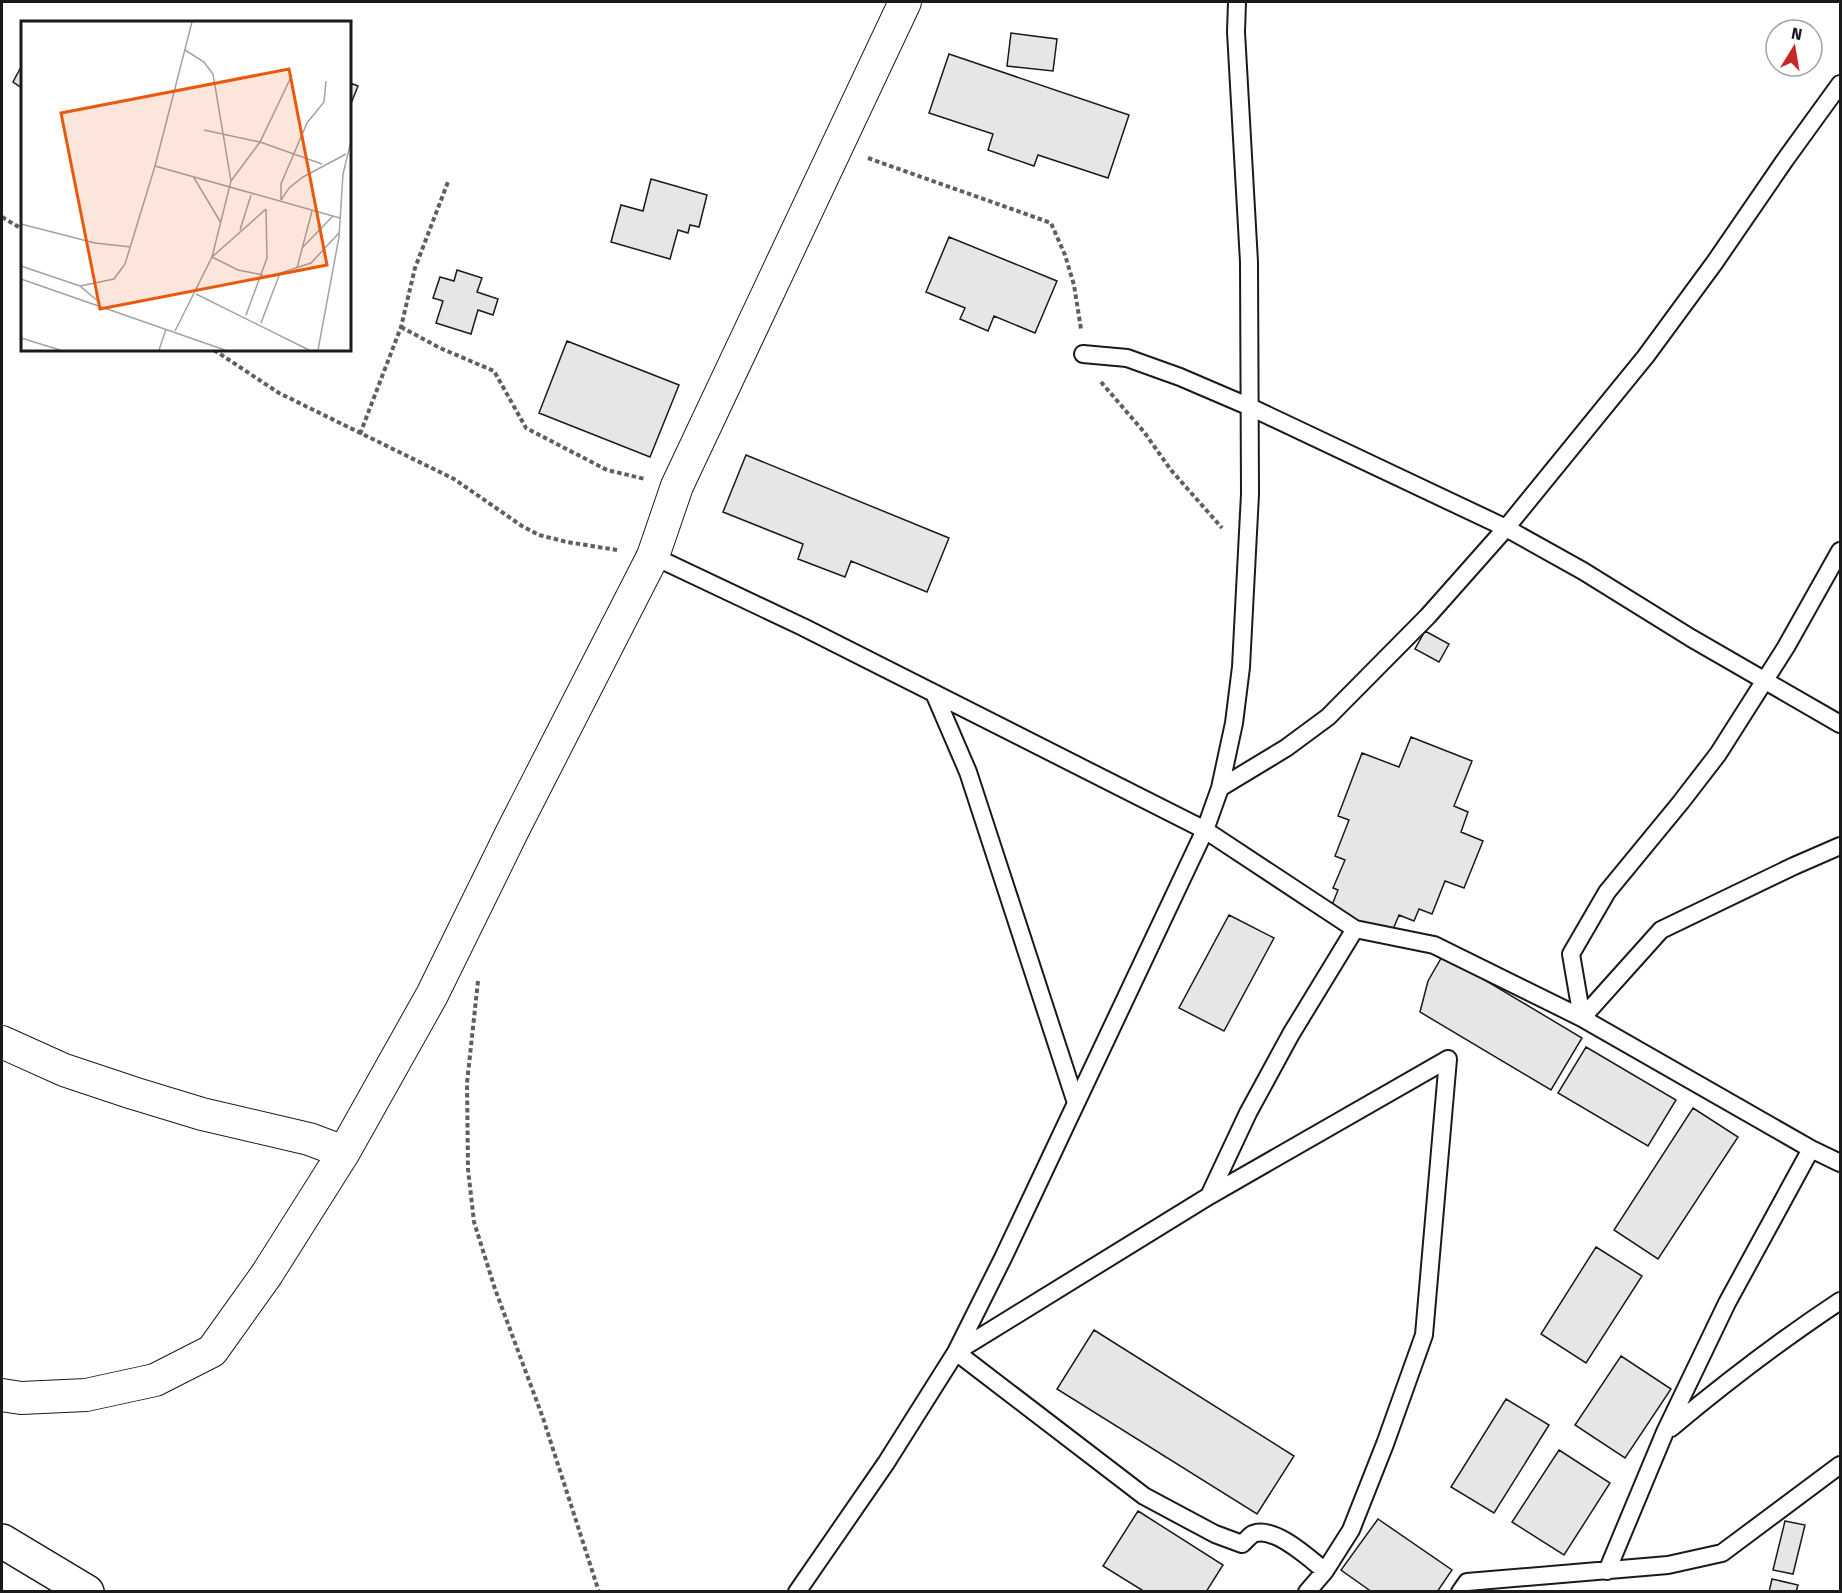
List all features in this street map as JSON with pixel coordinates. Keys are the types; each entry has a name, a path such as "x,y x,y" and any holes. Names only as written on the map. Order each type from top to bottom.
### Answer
{"highway":[{"path":"2,1541 87,1592"}],"street":[{"path":"2,1395 21,1398 86,1395 155,1380 212,1351 267,1274 344,1152 432,995 652,556 677,486 905,2"},
{"path":"2,1042 64,1070 133,1093 202,1114 309,1139 344,1152"}],"lane":[{"path":"797,1592 886,1463 956,1353 1205,830 1220,788 1234,723 1241,667 1250,494 1249,262 1236,32 1237,2"},
{"path":"1220,788 1286,748 1328,717 1428,616 1506,528 1646,356 1840,84"},
{"path":"1083,354 1127,358 1180,378 1250,407 1506,528 1583,571 1691,638 1840,724"},
{"path":"1582,1018 1570,954 1607,892 1718,754 1765,680 1840,551"},
{"path":"652,556 803,627 1205,830 1355,929 1434,945 1582,1018 1811,1149 1840,1163"},
{"path":"934,693 968,772 1076,1103"},
{"path":"1582,1018 1661,930 1840,846"},
{"path":"1209,1196 1248,1113 1280,1054 1355,929"},
{"path":"956,1353 1209,1196 1448,1059 1424,1335 1351,1530 1325,1571 1307,1592"},
{"path":"1607,1571 1665,1432 1727,1302 1811,1149"},
{"path":"1665,1432 1738,1373 1840,1301"},
{"path":"956,1353 1144,1496 1215,1534 1242,1544 1251,1535 1260,1532 1273,1535 1296,1548 1325,1571"},
{"path":"1460,1592 1467,1582 1668,1565 1722,1553 1840,1465"}],"path":[{"path":"837,147 1051,223 1065,255 1074,285 1083,354 1091,371 1144,432 1171,470 1247,555"},
{"path":"360,434 400,327 415,268 448,182"},
{"path":"2,217 21,228"},
{"path":"400,327 440,348 494,371 526,428 607,470 677,486"},
{"path":"216,351 279,393 454,479 522,526 539,535 652,556"},
{"path":"479,970 468,1083 468,1169 474,1222 495,1289 543,1418 599,1592"}],"building":[{"path":"1011,33 1057,39 1053,71 1007,66"},
{"path":"949,54 1129,115 1108,178 1038,155 1034,166 988,150 993,134 929,113"},
{"path":"21,67 21,87 13,82"},
{"path":"351,83 358,86 351,104"},
{"path":"651,179 707,195 699,227 690,225 688,233 678,230 670,259 611,242 621,205 643,211"},
{"path":"949,237 1057,281 1035,333 994,316 988,331 960,319 965,308 926,292"},
{"path":"457,270 482,278 477,292 498,299 493,315 478,310 471,334 436,323 443,301 433,298 440,277 454,281"},
{"path":"567,341 679,385 650,457 539,413"},
{"path":"746,455 949,538 927,592 851,561 845,577 798,559 803,544 723,512"},
{"path":"1425,631 1449,644 1439,662 1415,649"},
{"path":"1411,737 1472,761 1454,806 1468,812 1461,832 1483,841 1464,888 1445,881 1432,914 1419,909 1414,921 1399,915 1391,934 1330,910 1338,890 1333,888 1345,860 1335,856 1349,820 1338,816 1362,753 1399,767"},
{"path":"1229,915 1274,938 1224,1031 1179,1008"},
{"path":"1443,955 1582,1038 1551,1090 1420,1012 1428,981"},
{"path":"1586,1047 1676,1100 1648,1146 1558,1093"},
{"path":"1693,1108 1738,1137 1658,1259 1614,1230"},
{"path":"1596,1247 1642,1276 1586,1363 1541,1334"},
{"path":"1094,1330 1294,1456 1257,1514 1057,1389"},
{"path":"1621,1356 1671,1389 1625,1458 1575,1425"},
{"path":"1506,1399 1549,1425 1494,1513 1451,1487"},
{"path":"1559,1450 1610,1483 1564,1555 1512,1522"},
{"path":"1138,1511 1223,1565 1206,1592 1145,1592 1103,1566"},
{"path":"1378,1519 1452,1570 1437,1592 1372,1592 1341,1570"},
{"path":"1785,1521 1805,1525 1793,1574 1773,1570"},
{"path":"1772,1579 1798,1585 1796,1592 1769,1592"}]}
